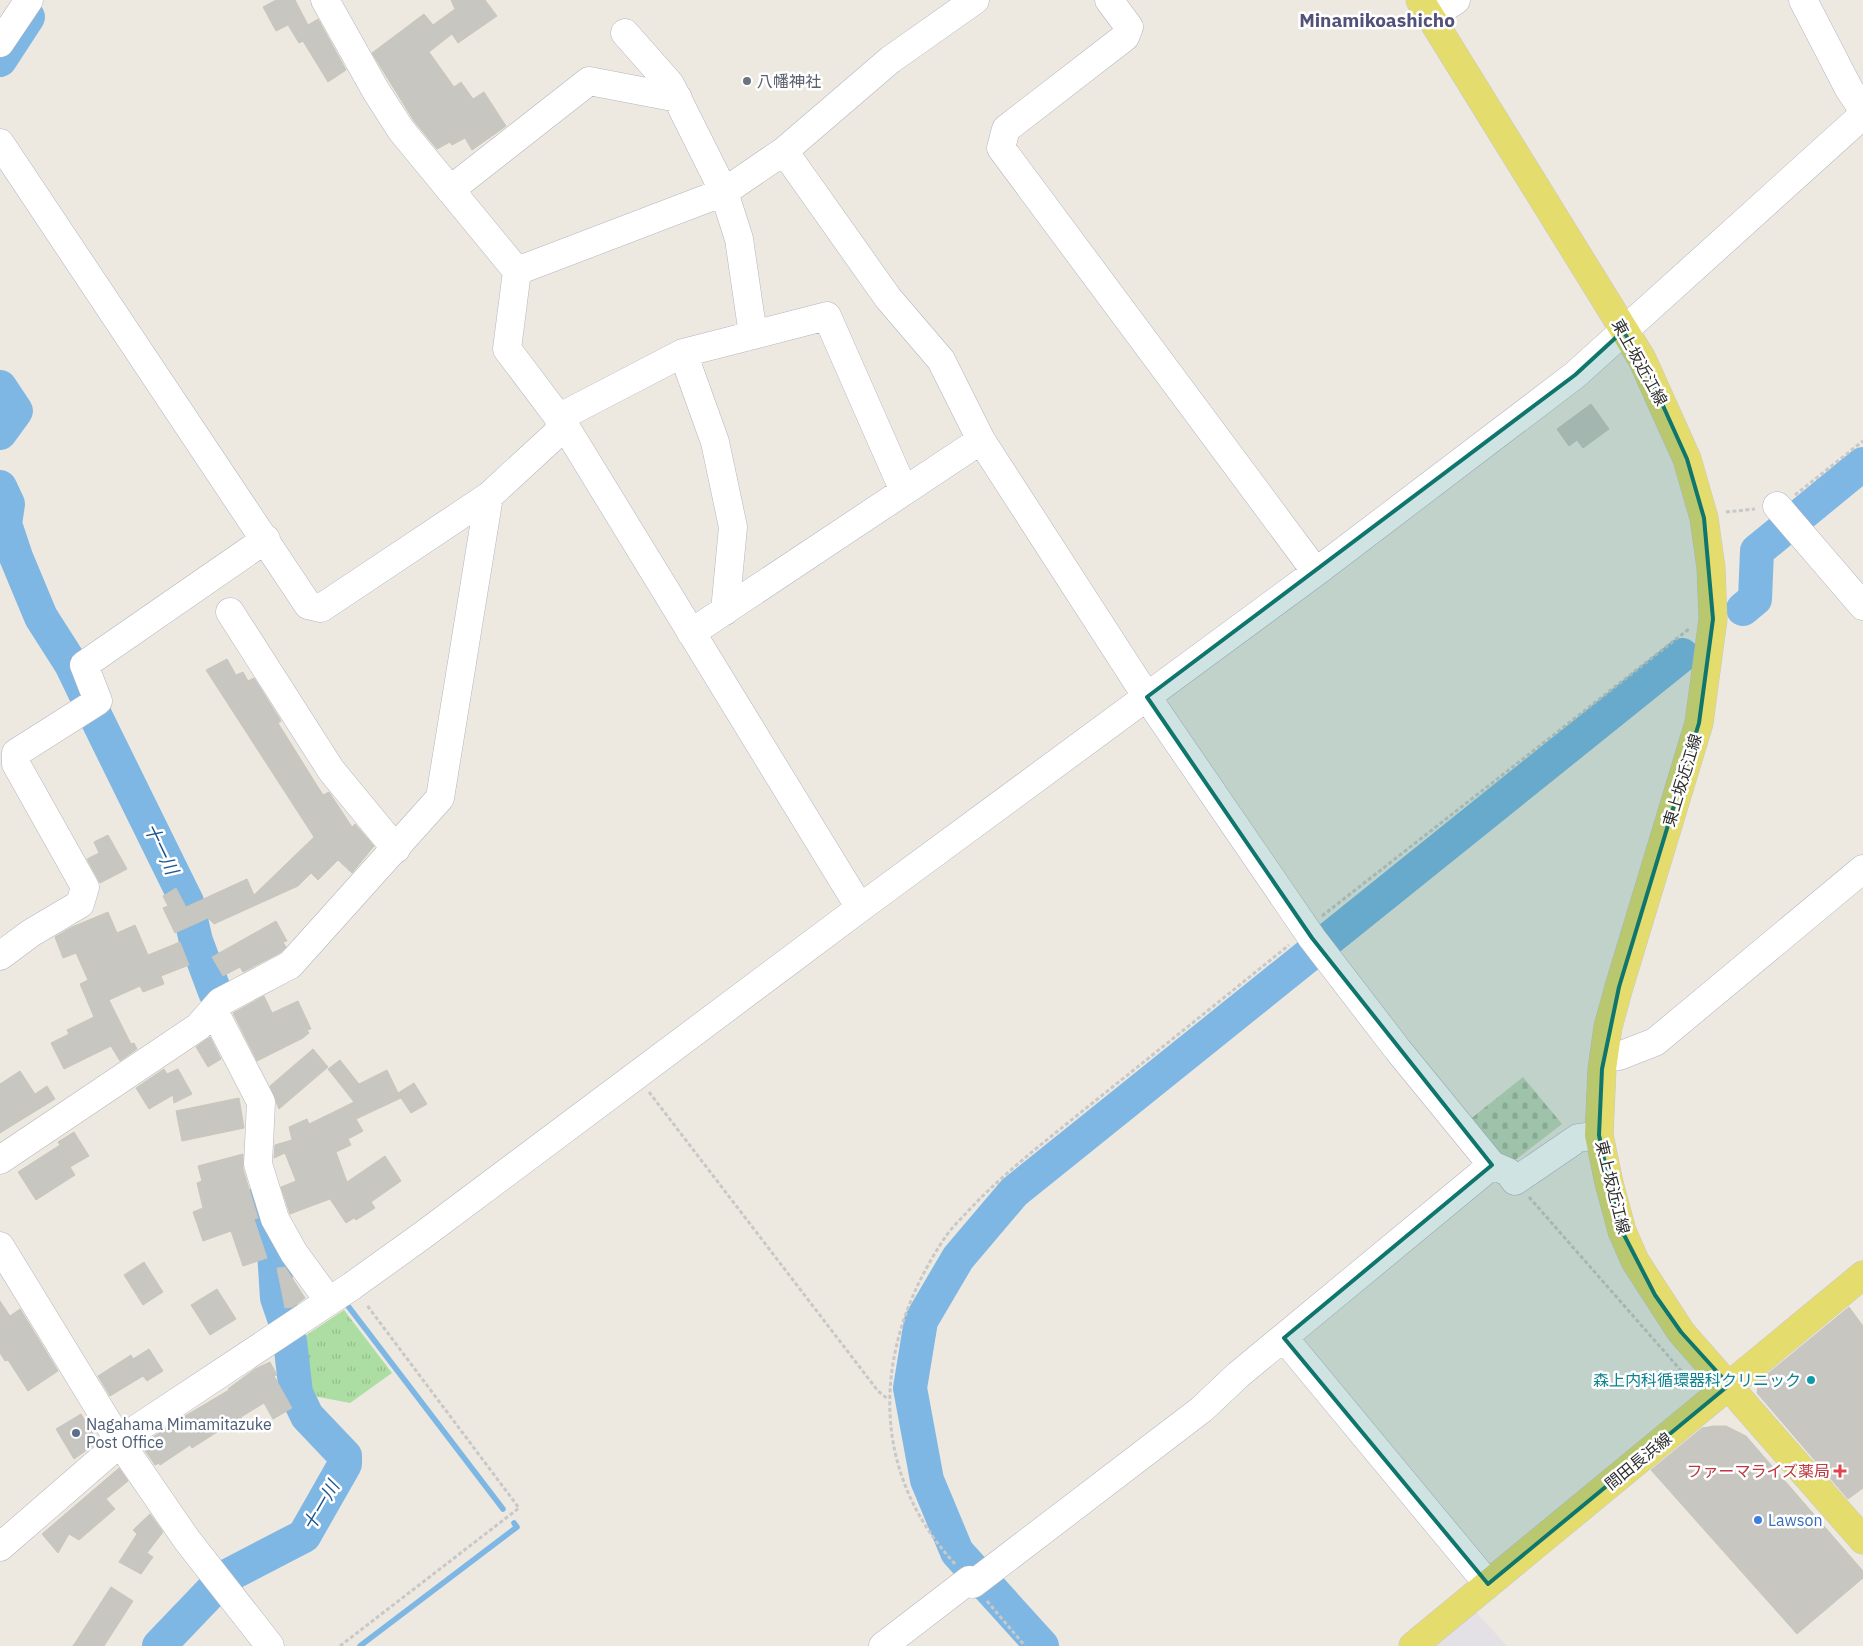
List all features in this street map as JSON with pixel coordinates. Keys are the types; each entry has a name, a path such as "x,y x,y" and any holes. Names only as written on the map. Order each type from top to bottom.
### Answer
{"main road":[{"name":"東上坂近江線","path":"1425,8 1623,332 1642,359 1688,459 1704,518 1711,568 1713,618 1699,723 1608,1027 1599,1135 1608,1183 1622,1230 1635,1261 1681,1332 1863,1540"},
{"name":"間田長浜線","path":"1413,1646 1863,1275"}],"street":[{"path":"0,43 29,0"},
{"path":"325,0 376,91 401,130 517,271 507,349 561,422 860,908"},
{"path":"517,271 724,192 784,151 890,60 974,0"},
{"path":"1108,0 1129,27 1125,37 1006,129 1000,148 1316,572"},
{"path":"1425,8 1456,0"},
{"path":"1803,0 1848,89 1863,110"},
{"path":"625,33 670,84 724,192 739,239 753,335"},
{"path":"450,190 589,81 678,98"},
{"path":"0,1547 135,1430 352,1286 1316,572 1575,375 1863,115"},
{"path":"0,144 266,539 308,605 321,608 489,496 561,422 683,353 827,316 904,491"},
{"path":"784,151 888,298 941,360 981,440 1147,697 1315,941 1398,1050 1492,1165 1508,1172 1515,1181 1578,1138 1599,1135"},
{"path":"683,353 715,442 733,527 725,611"},
{"path":"691,633 981,440"},
{"path":"0,1160 198,1027 220,1002 290,965 440,798 489,496"},
{"path":"1779,507 1863,606"},
{"path":"0,956 31,932 80,904 85,887 16,764 16,753 98,701 84,665 266,539"},
{"path":"230,612 331,770 396,849"},
{"path":"1604,1057 1619,1056 1654,1042 1863,869"},
{"path":"214,1011 260,1102 258,1164 275,1219 294,1253 329,1301"},
{"path":"883,1646 1000,1562 1202,1409 1238,1375 1492,1165"},
{"path":"0,1246 121,1444 187,1540 270,1646"},
{"path":"1284,1338 1488,1584"}],"path":[{"path":"1025,1646 973,1582 942,1550 915,1506 890,1434 888,1399 894,1350 914,1290 947,1234 1000,1178 1315,941 1335,906 1682,632 1713,618"},
{"path":"637,1076 878,1391 888,1399"},
{"path":"1515,1181 1684,1374"},
{"path":"340,1646 519,1508 352,1286"}],"highlighted area":[{"path":"1623,331 1642,359 1687,459 1704,518 1713,619 1699,723 1619,987 1602,1069 1599,1135 1622,1231 1655,1295 1681,1332 1729,1385 1488,1584 1284,1338 1492,1165 1312,938 1147,697 1575,375"}],"shaded area":[{"path":"1474,1610 1507,1646 1431,1646"}],"green space":[{"path":"1523,1077 1562,1124 1514,1161 1499,1162 1468,1121"},
{"path":"344,1310 392,1373 350,1403 308,1395 299,1340"}],"building":[{"path":"276,0 295,0 308,25 318,19 346,70 328,82 303,41 299,43 288,25 276,31 263,7"},
{"path":"451,0 485,0 497,16 458,43 452,34 429,52 454,87 461,82 473,99 484,92 506,126 472,150 465,138 452,145 450,142 437,149 414,121 372,53 424,14 433,25 455,9"},
{"path":"1591,404 1609,429 1583,448 1577,440 1569,446 1557,429"},
{"path":"227,659 236,675 243,672 248,681 254,678 281,721 278,723 323,795 329,792 352,827 355,824 374,846 352,873 338,860 318,880 311,873 298,886 214,924 208,918 175,933 163,908 168,906 163,896 176,888 186,907 247,879 254,895 314,837 206,670"},
{"path":"108,835 127,869 100,883 87,859 99,853 94,842"},
{"path":"108,912 117,933 135,925 148,955 180,942 189,965 161,976 164,984 143,992 140,986 109,1000 131,1044 134,1043 137,1049 120,1061 111,1046 64,1069 51,1043 69,1034 67,1030 94,1017 80,984 88,980 76,953 63,958 55,937 72,927"},
{"path":"276,921 287,941 283,942 286,947 280,953 243,972 240,967 223,976 212,957"},
{"path":"264,996 272,1013 298,1001 311,1029 307,1030 309,1033 303,1038 257,1061 233,1013"},
{"path":"210,1037 221,1059 208,1067 196,1047"},
{"path":"313,1049 328,1067 279,1109 270,1086"},
{"path":"340,1060 359,1084 387,1070 398,1093 414,1083 427,1104 411,1113 401,1098 356,1119 363,1131 348,1139 351,1145 336,1152 347,1182 385,1156 401,1181 371,1202 375,1208 356,1220 354,1218 346,1223 330,1199 290,1214 281,1187 296,1181 285,1153 274,1158 275,1145 292,1140 289,1127 307,1119 309,1124 354,1102 328,1069"},
{"path":"164,1069 167,1074 178,1069 192,1094 174,1103 173,1095 149,1109 136,1088"},
{"path":"20,1071 35,1094 47,1086 55,1099 0,1133 0,1084"},
{"path":"239,1098 244,1128 182,1141 176,1111"},
{"path":"74,1132 89,1156 70,1167 75,1175 36,1200 18,1172 60,1145 58,1142"},
{"path":"243,1154 243,1169 258,1218 254,1219 267,1258 243,1266 231,1231 203,1241 193,1212 203,1208 197,1183 202,1181 198,1166"},
{"path":"144,1262 163,1292 143,1305 124,1275"},
{"path":"285,1267 305,1298 293,1307 285,1308 277,1268"},
{"path":"217,1289 236,1319 210,1335 191,1305"},
{"path":"0,1301 10,1316 20,1309 58,1371 28,1391 8,1360 5,1361 0,1353"},
{"name":"森上内科循環器科クリニック","path":"1849,1307 1863,1326 1863,1488 1848,1499 1757,1393 1759,1381"},
{"path":"149,1349 163,1371 147,1381 143,1376 110,1396 98,1376 131,1355 133,1359"},
{"path":"270,1362 277,1375 274,1376 292,1408 273,1419 264,1403 241,1417 242,1420 230,1428 228,1425 192,1448 190,1445 160,1465 159,1463 155,1465 141,1445 229,1390 255,1369"},
{"path":"81,1414 98,1442 74,1459 56,1429"},
{"name":"Lawson","path":"1726,1426 1746,1436 1863,1571 1863,1578 1797,1634 1651,1470 1702,1428"},
{"path":"119,1468 128,1481 106,1499 115,1509 79,1540 69,1534 58,1553 42,1534"},
{"path":"150,1514 163,1532 147,1553 153,1557 141,1574 119,1562 137,1534 133,1530"},
{"path":"111,1587 133,1601 104,1646 73,1646"}],"waterway":[{"name":"十一川","path":"0,60 28,17"},
{"name":"十一川","path":"0,387 16,411 0,433"},
{"path":"1743,609 1755,599 1757,551 1863,464"},
{"name":"十一川","path":"0,487 8,504 5,524 16,557 41,617 71,664 85,693"},
{"path":"1042,1646 957,1552 927,1480 910,1388 921,1321 958,1258 1014,1192 1682,655"},
{"name":"十一川","path":"93,711 187,902 196,941 215,992"},
{"name":"十一川","path":"260,1203 273,1236 277,1298 285,1321"},
{"path":"348,1306 503,1509"},
{"name":"十一川","path":"159,1646 225,1577 304,1536 345,1464 345,1456 307,1416 296,1393 290,1341"},
{"path":"360,1646 517,1527 514,1523"}],"place":[{"name":"八幡神社","path":"747,81"},
{"name":"森上内科循環器科クリニック","path":"1811,1380"},
{"name":"Nagahama Mimamitazuke Post Office","path":"76,1433"},
{"name":"ファーマライズ薬局","path":"1840,1471"},
{"name":"Lawson","path":"1758,1520"}],"district":[{"name":"Minamikoashicho","path":"1377,20"}]}
